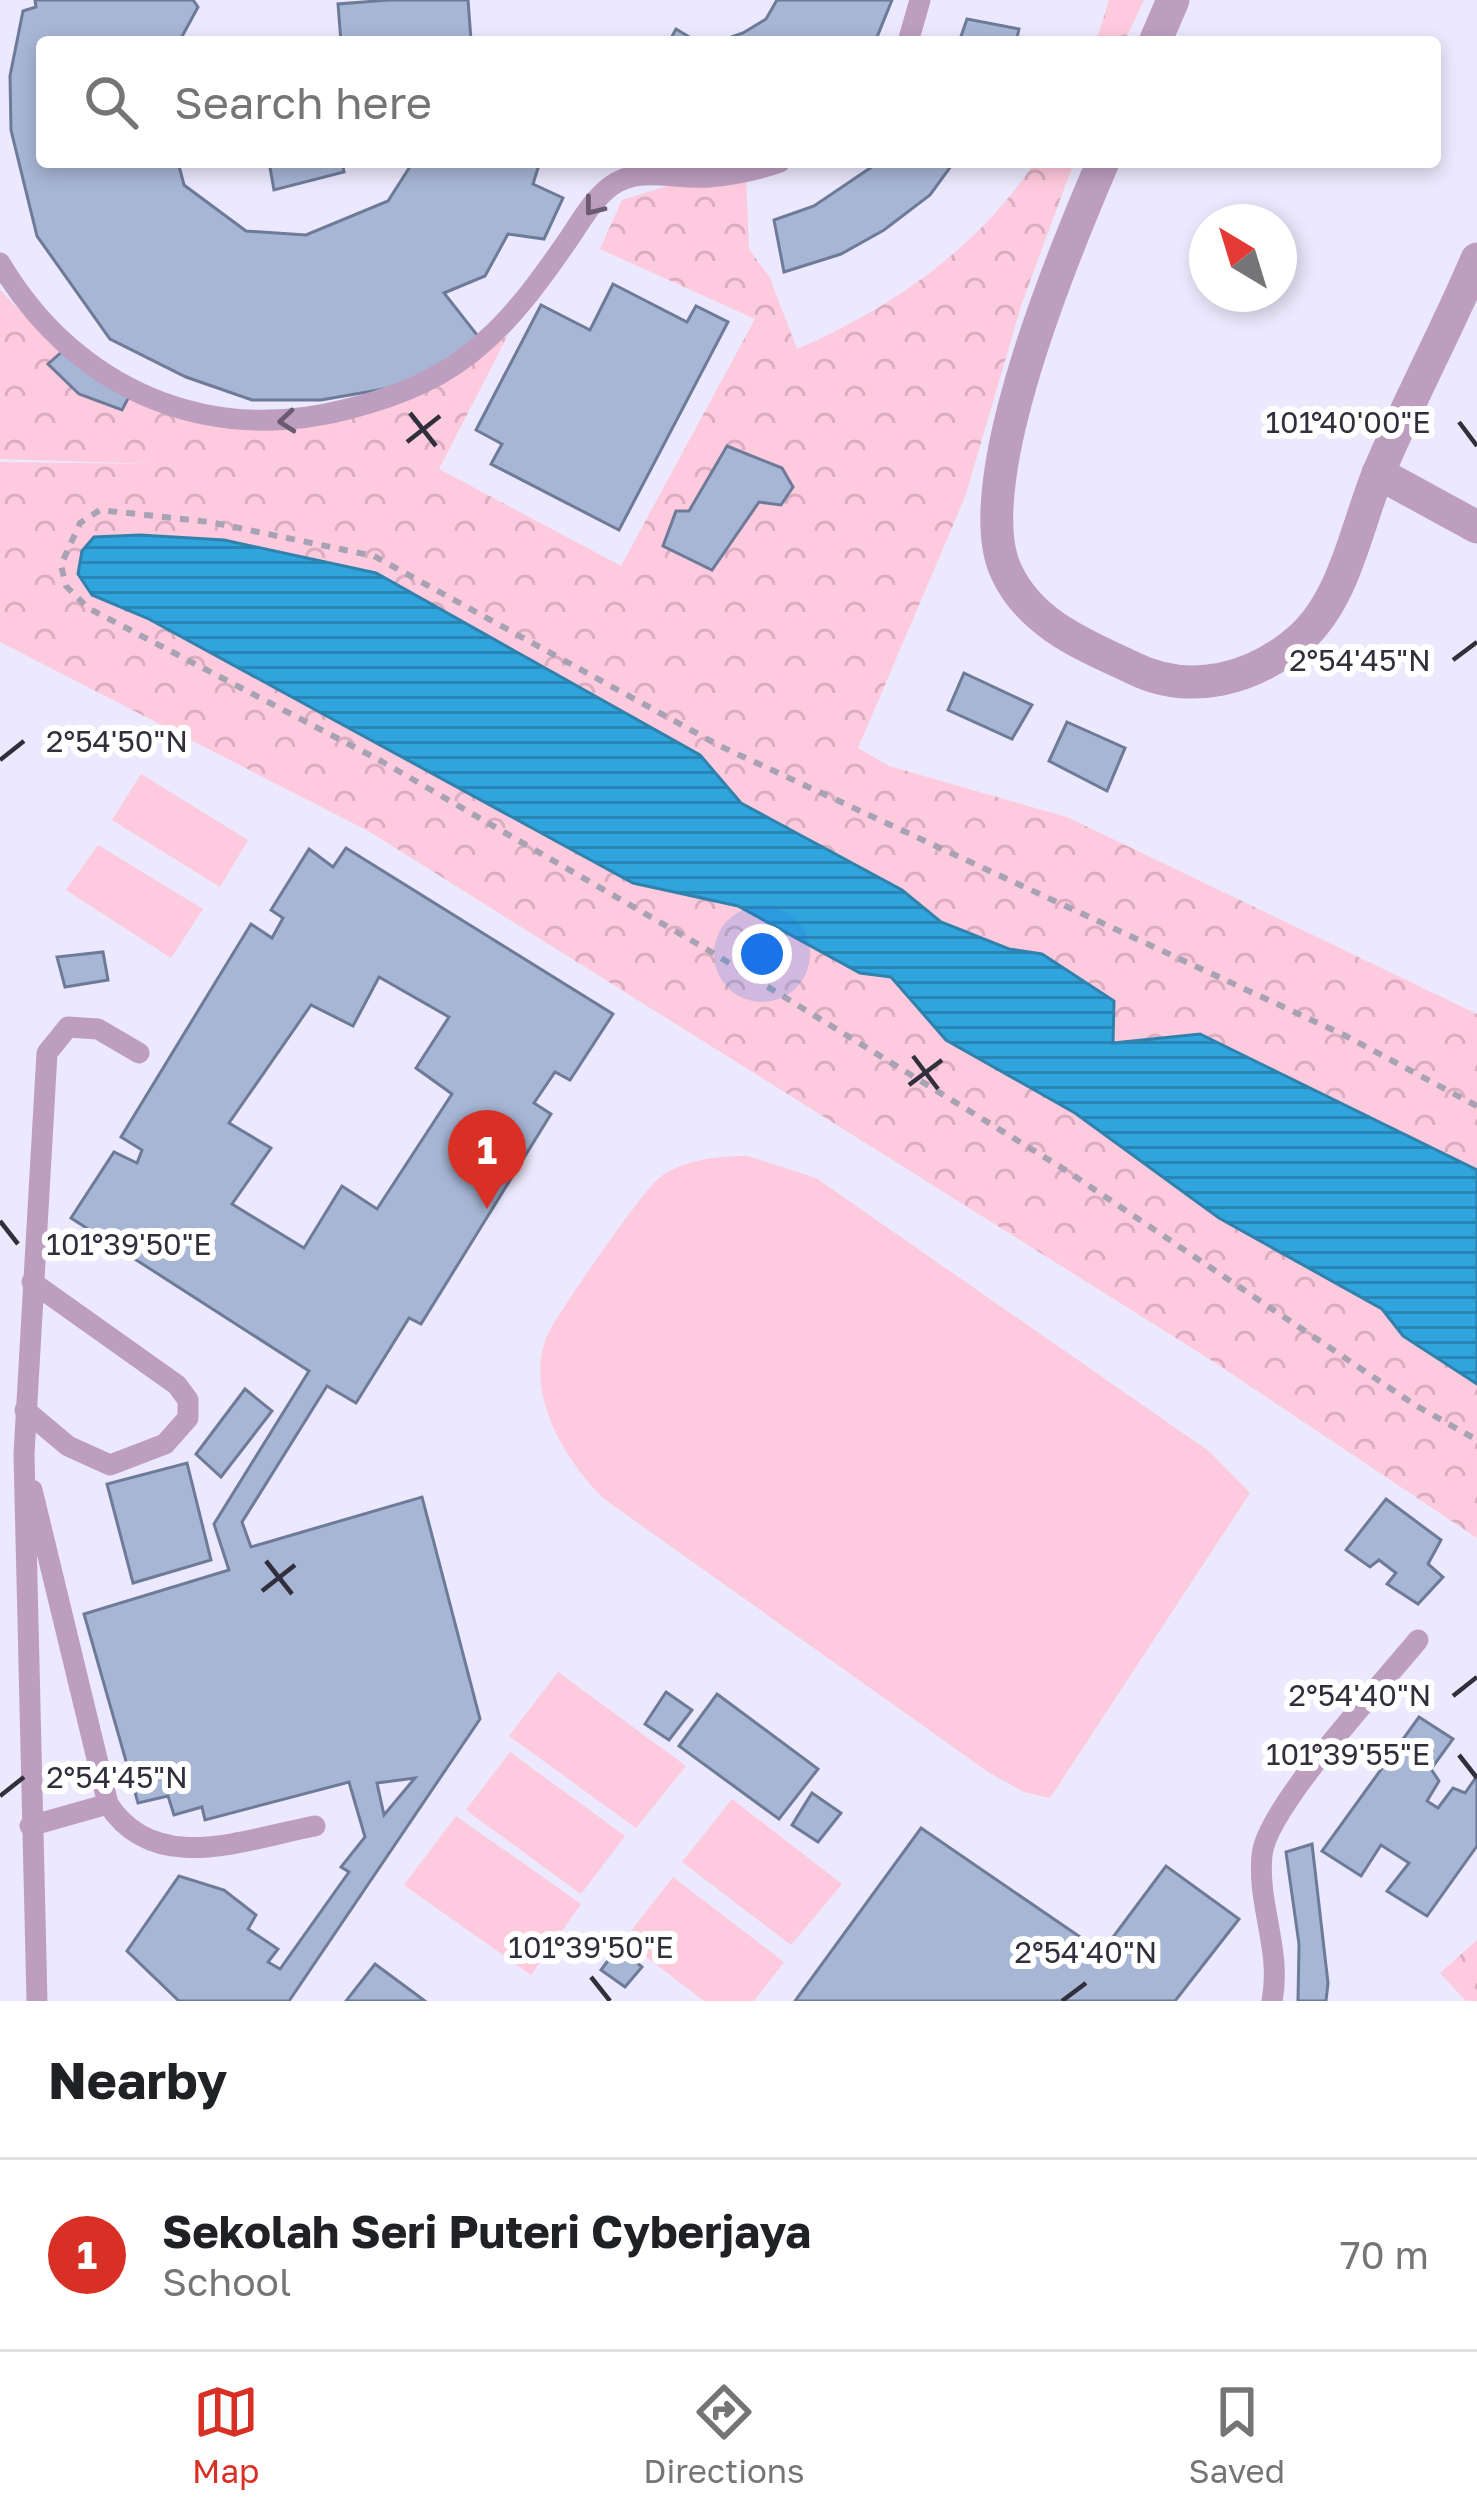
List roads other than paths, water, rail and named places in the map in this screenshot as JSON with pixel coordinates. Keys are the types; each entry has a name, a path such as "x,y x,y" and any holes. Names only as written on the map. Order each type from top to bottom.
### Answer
{"street":[{"path":"1158,36 1173,0"},
{"path":"1100,168 1065,250 1034,344 1001,471 998,547 1023,598 1058,632 1158,680 1198,682 1244,673 1286,649 1321,614 1378,473 1477,260"},
{"path":"1378,473 1477,526"}],"lane":[{"path":"910,36 920,0"},
{"path":"0,263 57,339 133,393 168,407 242,422 317,418 390,399 457,364 506,320 598,197 622,179 709,177 752,168"},
{"path":"37,2001 24,1454 47,1053 68,1027 85,1025 139,1053"},
{"path":"26,1410 68,1447 110,1465 165,1444 188,1418 188,1400 177,1385 32,1282"},
{"path":"24,1454 108,1804 132,1832 152,1844 180,1850 314,1826"},
{"path":"1272,2001 1277,1965 1261,1872 1270,1827 1418,1640"},
{"path":"30,1826 108,1804"}],"water":[{"path":"94,537 224,540 376,573 700,755 741,803 902,890 941,922 1009,949 1042,954 1114,1001 1113,1043 1200,1034 1477,1170 1477,1384 1403,1336 1382,1309 1219,1218 1075,1113 946,1040 891,977 860,973 738,906 633,883 147,618 92,595 78,574 82,551"}],"place":[{"name":"Sekolah Seri Puteri Cyberjaya","path":"487,1209"}]}
